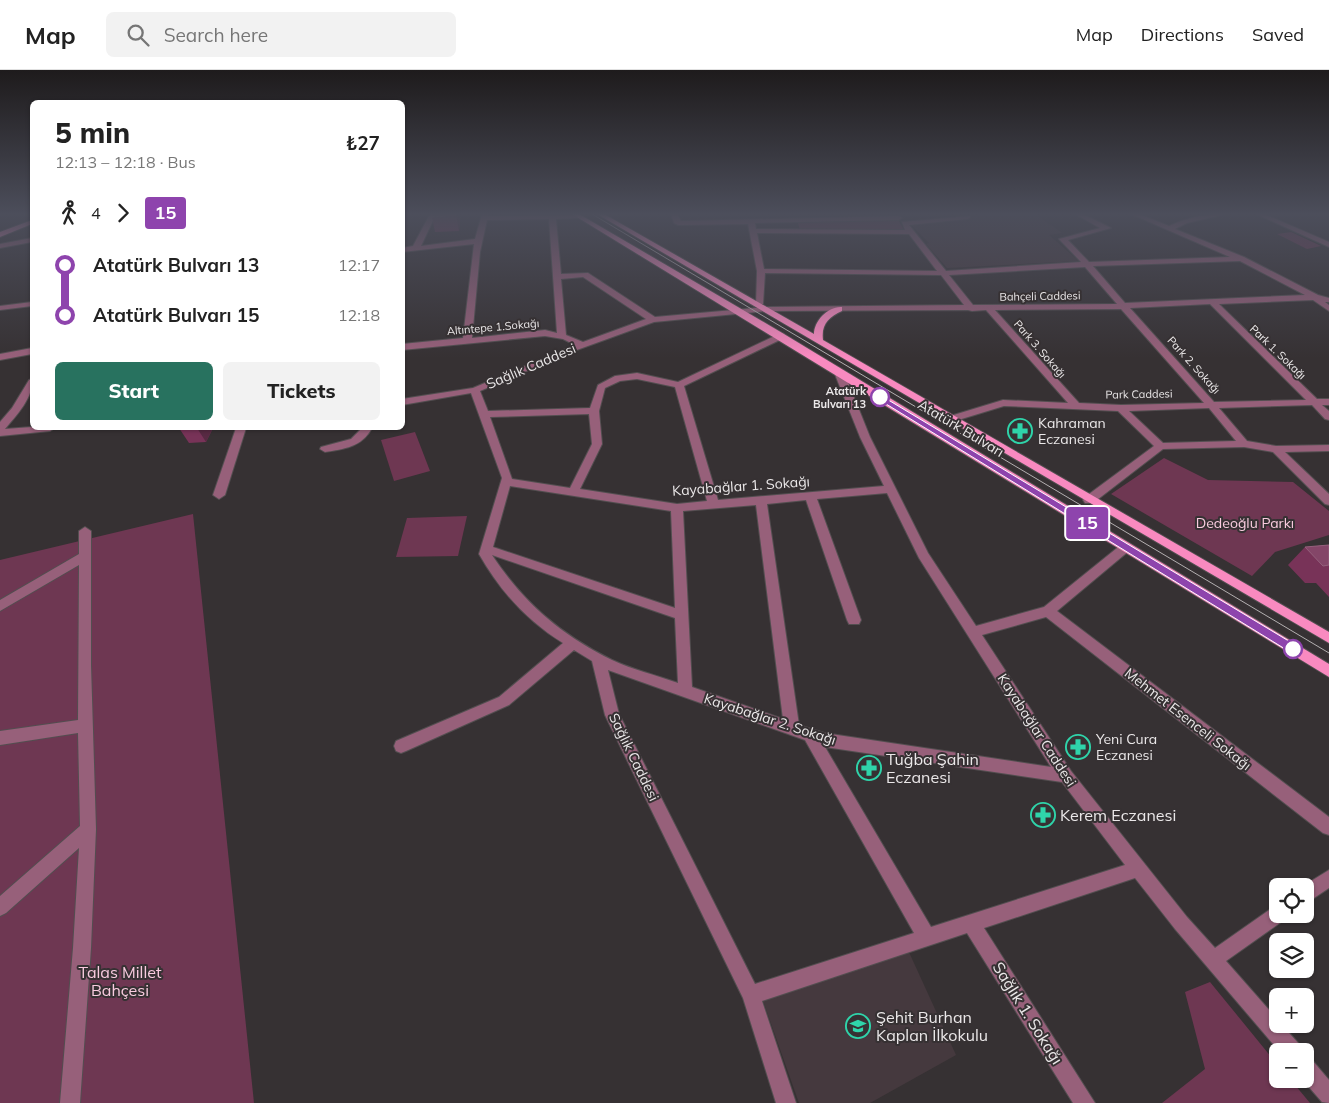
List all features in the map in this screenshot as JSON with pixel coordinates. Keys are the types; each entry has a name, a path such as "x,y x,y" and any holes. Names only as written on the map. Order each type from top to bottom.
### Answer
{"main road":[{"name":"Atatürk Bulvarı","path":"656,262 781,336 1329,671"},
{"name":"Atatürk Bulvarı","path":"685,262 1089,500 1329,638"},
{"path":"819,341 816,332 820,322 827,315 839,309"}],"street":[{"path":"467,339 476,262"},
{"path":"556,262 562,336"},
{"path":"759,262 762,306"},
{"path":"936,262 972,309"},
{"path":"761,271 945,273 1144,262"},
{"path":"1247,262 1315,297 1329,309"},
{"name":"Park 2. Sokağı","path":"1089,264 1212,404 1244,444"},
{"path":"557,277 585,275 653,320"},
{"path":"1315,297 1329,300"},
{"name":"Bahçeli Caddesi","path":"762,306 839,309 972,309 1124,306 1315,297"},
{"name":"Park 1. Sokağı","path":"1212,302 1329,417"},
{"path":"0,308 30,304"},
{"name":"Sağlık Caddesi","path":"506,482 507,478 475,390 583,345 653,320 740,313 762,306"},
{"name":"Park 3. Sokağı","path":"989,308 1075,405"},
{"name":"Altıntepe 1.Sokağı","path":"405,347 467,339 545,334 562,336 583,345"},
{"path":"573,492 598,444 594,410 601,387 618,378 645,376 679,385 781,336"},
{"path":"0,357 30,352"},
{"name":"Kayabağlar Caddesi","path":"839,372 848,400 923,555 1066,776 1137,868 1285,1043"},
{"path":"0,429 16,409 30,385"},
{"path":"679,385 714,505"},
{"path":"405,402 475,390"},
{"name":"Park Caddesi","path":"951,419 1003,403 1121,408 1329,402"},
{"path":"1121,408 1160,446"},
{"path":"484,414 594,410"},
{"path":"0,433 30,430"},
{"path":"219,495 240,430"},
{"path":"325,449 350,444 364,434 365,430"},
{"path":"1089,500 1160,446 1244,444 1276,449 1329,448"},
{"path":"1276,449 1329,501"},
{"path":"506,482 485,554 494,570 519,601 552,630 598,658"},
{"name":"Kayabağlar 1. Sokağı","path":"506,482 677,508 890,489"},
{"path":"810,496 854,620"},
{"path":"760,500 792,728"},
{"path":"677,508 685,691"},
{"path":"70,1103 82,948 88,829 84,665 85,531"},
{"path":"973,632 1048,611 1126,547"},
{"path":"486,549 682,615"},
{"path":"0,606 85,556"},
{"name":"Mehmet Esenceli Sokağı","path":"1048,611 1329,827"},
{"path":"401,746 504,701 573,643"},
{"name":"Sağlık Caddesi","path":"598,658 612,715 751,994 786,1103"},
{"name":"Kayabağlar 2. Sokağı","path":"598,658 824,740 1066,776"},
{"path":"0,738 86,725"},
{"path":"810,735 927,938"},
{"path":"0,906 88,829"},
{"path":"751,994 1137,868"},
{"path":"1314,889 1329,878"},
{"path":"1213,960 1269,920"},
{"name":"Sağlık 1. Sokağı","path":"971,923 1085,1103"},
{"path":"1314,1078 1329,1095"}],"shaded area":[{"path":"942,262 1056,262 947,268"},
{"name":"Şehit Burhan Kaplan İlkokulu","path":"908,950 956,1055 870,1103 799,1103 762,998"}],"green space":[{"path":"415,432 430,471 394,481 381,440"},
{"name":"Dedeoğlu Parkı","path":"1164,458 1208,480 1293,482 1329,511 1329,535 1275,552 1252,576 1111,494"},
{"name":"Talas Millet Bahçesi","path":"193,514 254,1103 0,1103 0,560"},
{"path":"467,516 458,556 396,557 407,518"},
{"path":"1210,982 1269,1054 1269,1088 1298,1088 1310,1103 1162,1103 1205,1069 1185,992"}],"building":[{"path":"1329,545 1329,565 1323,566 1305,547"}],"tram line":[{"path":"673,262 1329,653"}],"bus line":[{"name":"15","path":"880,397 1293,649"}],"place":[{"name":"Atatürk Bulvarı 13","path":"880,397"},
{"name":"Kahraman Eczanesi","path":"1020,431"},
{"name":"Yeni Cura Eczanesi","path":"1078,747"},
{"name":"Tuğba Şahin Eczanesi","path":"869,768"},
{"name":"Kerem Eczanesi","path":"1043,815"},
{"name":"Şehit Burhan Kaplan İlkokulu","path":"858,1026"}]}
